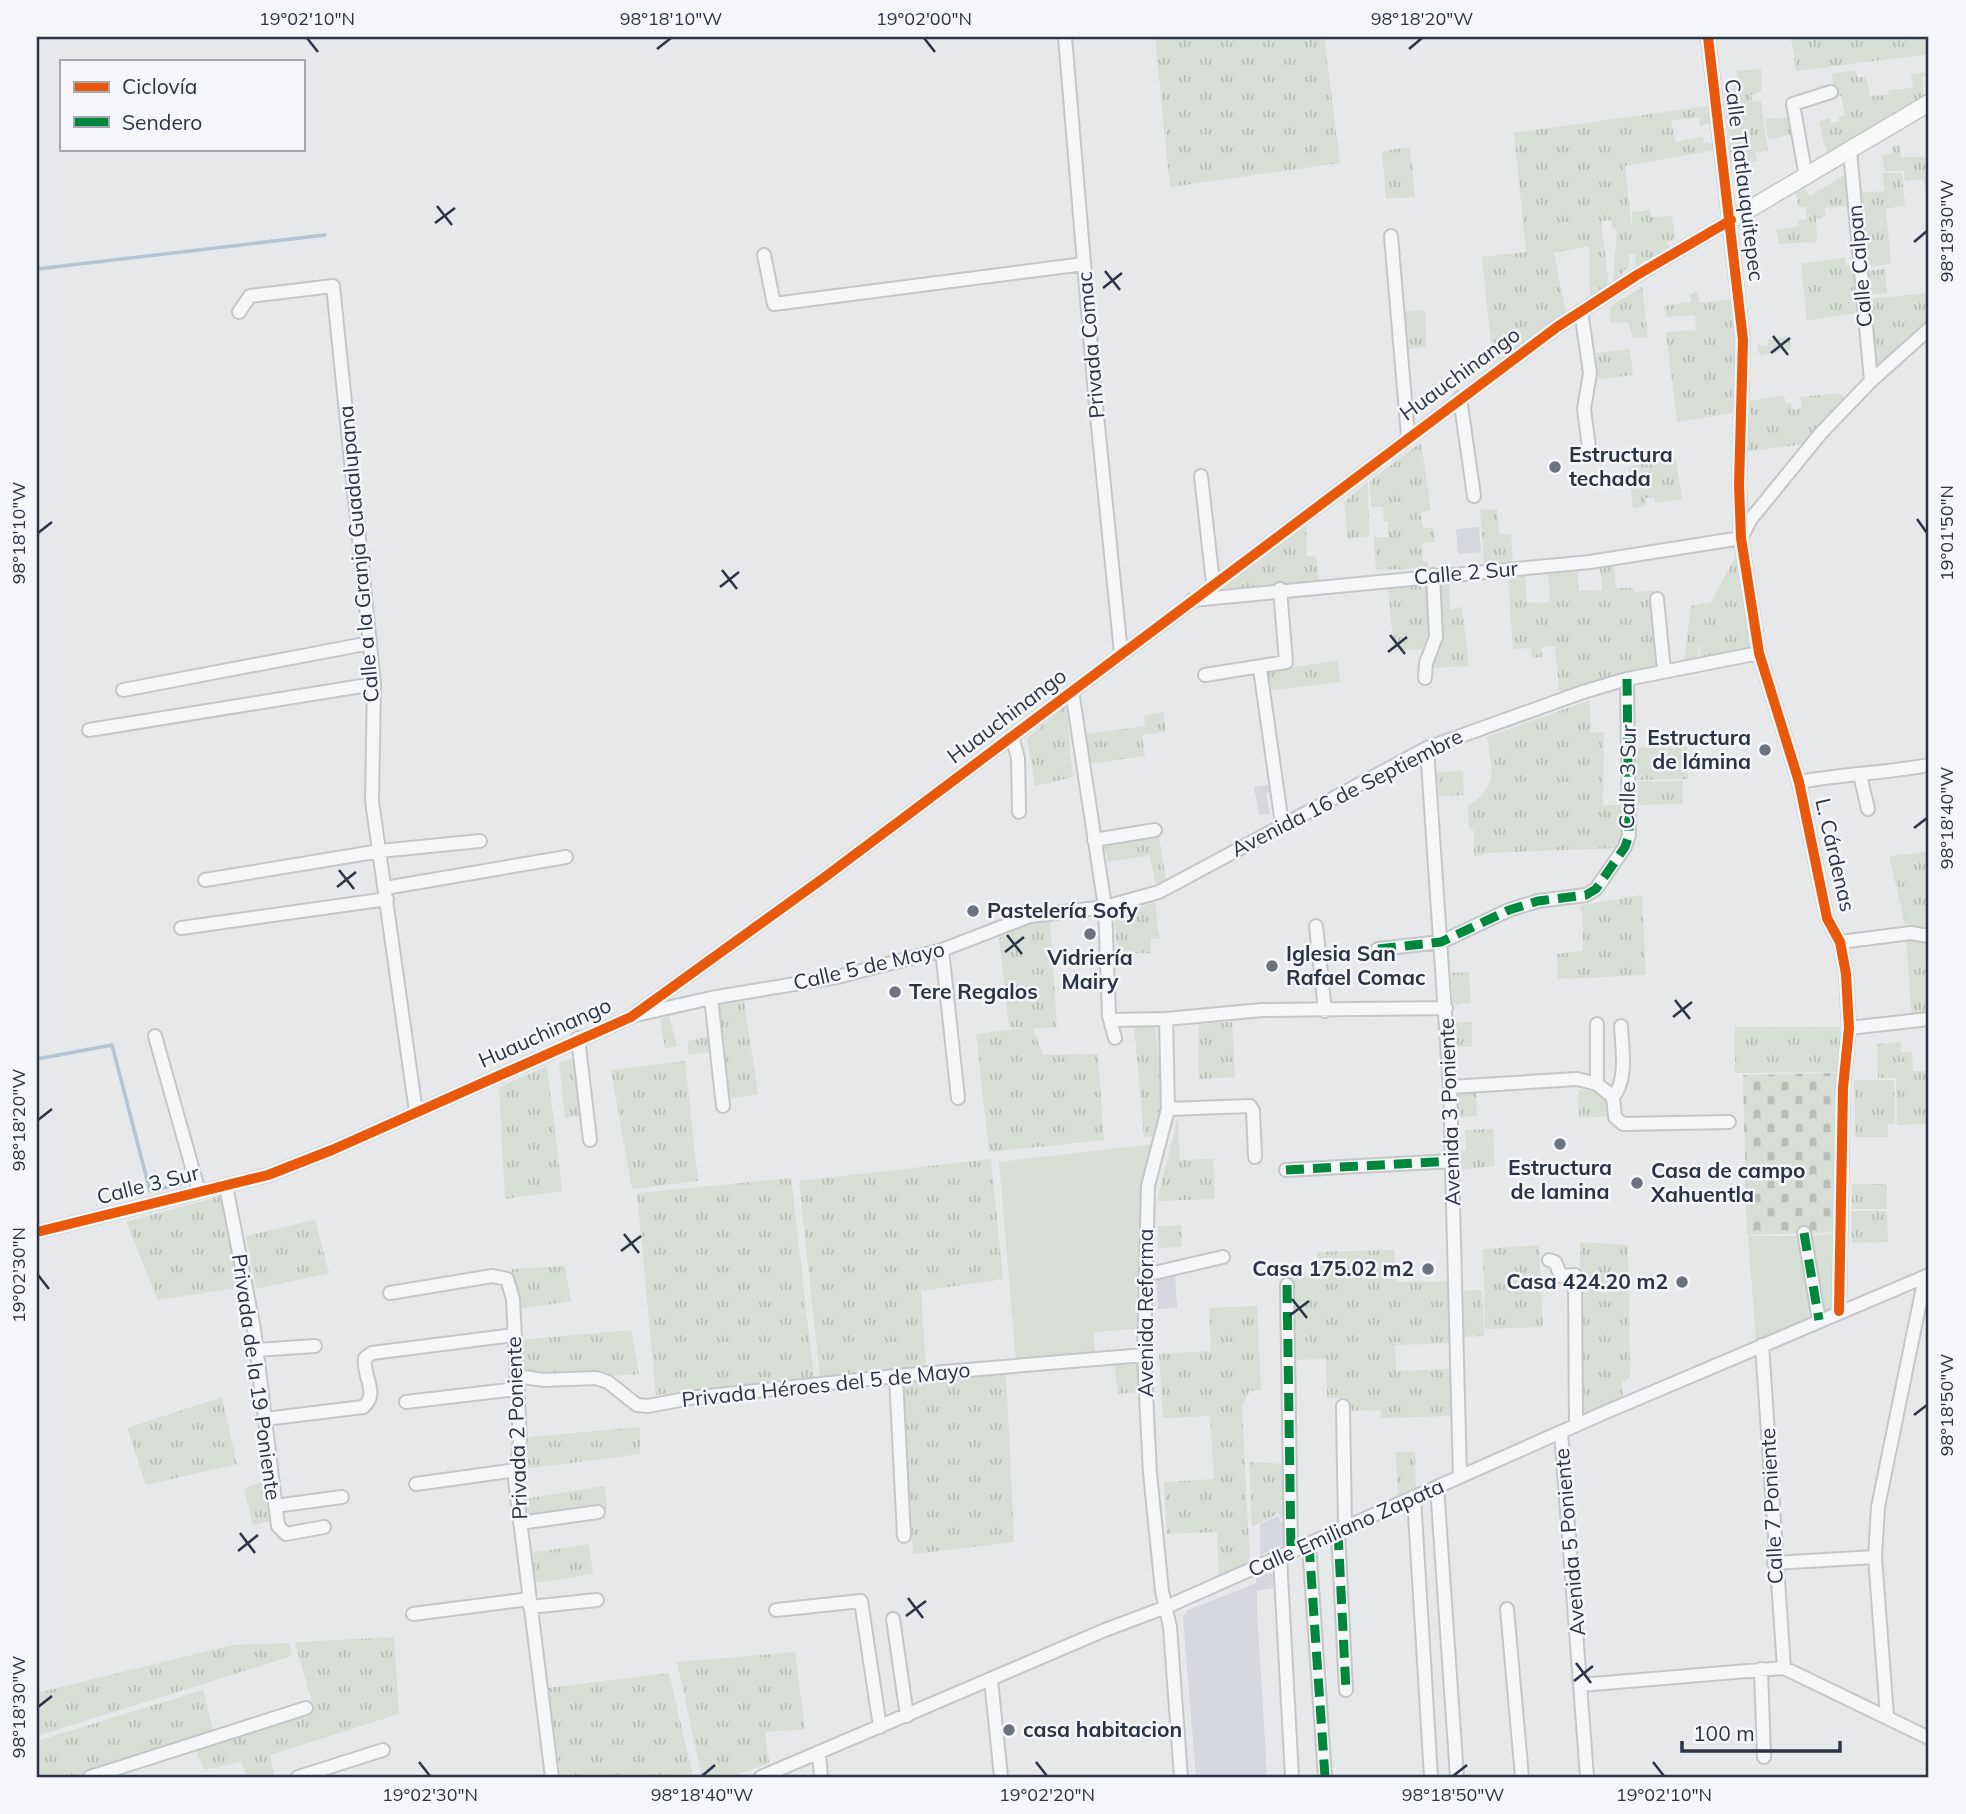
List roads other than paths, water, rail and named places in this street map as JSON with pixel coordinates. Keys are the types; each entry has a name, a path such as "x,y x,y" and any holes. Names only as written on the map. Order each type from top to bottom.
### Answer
{"main road":[{"path":"1731,220 1929,103"}],"street":[{"name":"Privada Comac","path":"1065,37 1122,653"},
{"name":"Calle Tlatlauquitepec","path":"1708,37 1743,340 1739,485 1741,538"},
{"path":"1806,177 1793,104 1831,92"},
{"name":"Calle Calpan","path":"1850,151 1871,381"},
{"name":"Huauchinango","path":"268,1175 631,1017 825,877 1460,398 1581,311 1731,220"},
{"path":"1391,236 1408,436"},
{"path":"764,255 774,304 1084,264"},
{"name":"Calle a la Granja Guadalupana","path":"239,312 250,296 333,286 374,684 372,801 416,1112"},
{"path":"1581,311 1590,373 1584,409 1589,447"},
{"path":"1741,538 1751,519 1821,433 1871,381 1929,329"},
{"path":"1460,398 1475,496"},
{"path":"1201,477 1213,583"},
{"name":"Calle 2 Sur","path":"1191,600 1280,589 1590,562 1741,538"},
{"name":"L. Cárdenas","path":"1741,538 1759,653 1799,782 1827,918 1840,942 1846,974 1849,1028 1843,1088 1839,1311"},
{"path":"1425,678 1426,663 1436,637 1433,575"},
{"path":"1205,675 1260,669 1286,662 1280,589"},
{"path":"1657,599 1664,671"},
{"path":"122,690 370,643"},
{"name":"Avenida 16 de Septiembre","path":"1105,907 1159,892 1427,748 1499,720 1626,680 1759,653"},
{"path":"1260,669 1282,824"},
{"name":"Calle 3 Sur","path":"1378,948 1441,942 1508,910 1538,901 1586,895 1596,889 1625,847 1629,835 1626,680"},
{"path":"89,730 374,684"},
{"path":"1072,691 1105,907 1111,1020 1115,1038"},
{"path":"1012,736 1018,758 1019,812"},
{"name":"Avenida 3 Poniente","path":"1427,748 1450,1087 1460,1477"},
{"path":"1799,782 1929,765"},
{"path":"1860,775 1868,809"},
{"path":"1094,840 1155,830"},
{"path":"205,880 380,850 480,841"},
{"path":"181,928 386,894 566,858"},
{"name":"Calle 5 de Mayo","path":"631,1017 711,998 837,977 942,950 1030,916 1105,907"},
{"path":"1316,926 1325,1011"},
{"path":"1840,942 1911,933 1929,936"},
{"path":"942,950 958,1097"},
{"path":"711,998 723,1106"},
{"path":"1111,1020 1166,1019 1262,1010 1446,1008"},
{"name":"Avenida Reforma","path":"1166,1019 1168,1109 1148,1186 1144,1355 1150,1473 1166,1607 1181,1777"},
{"path":"1849,1028 1929,1019"},
{"path":"1597,1024 1597,1084"},
{"path":"1613,1097 1620,1089 1622,1078 1621,1026"},
{"path":"155,1036 200,1192"},
{"path":"578,1038 590,1140"},
{"path":"1450,1087 1577,1079 1597,1084 1613,1097 1615,1117 1623,1124 1729,1122"},
{"path":"1168,1109 1250,1105 1253,1111 1255,1157"},
{"path":"1286,1170 1453,1161"},
{"name":"Calle 3 Sur","path":"37,1232 268,1175"},
{"name":"Privada de la 19 Poniente","path":"226,1186 256,1350 278,1526 286,1534 324,1527"},
{"path":"1804,1233 1819,1320"},
{"path":"1145,1275 1223,1257"},
{"path":"1549,1260 1555,1262 1561,1276 1575,1275 1576,1425"},
{"name":"Privada 2 Poniente","path":"390,1293 501,1276 507,1279 513,1299 520,1440 516,1470 520,1523 552,1777"},
{"path":"1887,1716 1875,1557 1878,1507 1927,1276"},
{"name":"Calle Emiliano Zapata","path":"761,1777 1105,1630 1166,1607 1576,1425 1839,1311 1927,1276"},
{"path":"1287,1285 1286,1555 1292,1777"},
{"path":"265,1419 363,1407 369,1402 372,1392 364,1366 365,1358 372,1353 514,1335"},
{"name":"Calle 7 Poniente","path":"1762,1345 1774,1563 1784,1668"},
{"path":"256,1350 315,1346"},
{"name":"Privada Héroes del 5 de Mayo","path":"406,1402 517,1383 596,1378 608,1382 637,1405 648,1406 690,1398 896,1376 1144,1355"},
{"path":"896,1376 904,1536"},
{"path":"1343,1406 1342,1530 1346,1690"},
{"name":"Avenida 5 Poniente","path":"1561,1432 1587,1777"},
{"path":"416,1483 516,1470"},
{"path":"1437,1487 1457,1777"},
{"path":"275,1506 342,1497"},
{"path":"1414,1497 1431,1777"},
{"path":"520,1523 598,1512"},
{"path":"1309,1544 1325,1777"},
{"path":"1774,1563 1875,1557"},
{"path":"413,1614 597,1600"},
{"path":"776,1610 861,1601 880,1727"},
{"path":"1507,1609 1522,1777"},
{"path":"893,1619 907,1716"},
{"path":"1581,1685 1784,1668 1929,1738"},
{"path":"1761,1669 1764,1757"},
{"path":"991,1680 1001,1777"},
{"path":"90,1777 306,1708"},
{"path":"298,1777 383,1749"},
{"path":"819,1752 821,1777"}],"waterway":[{"path":"37,269 325,235"},
{"path":"37,1059 112,1045 150,1191 188,1182"}],"place":[{"name":"Estructura techada","path":"1555,467"},
{"name":"Estructura de lámina","path":"1765,750"},
{"name":"Pastelería Sofy","path":"973,911"},
{"name":"Vidriería Mairy","path":"1090,934"},
{"name":"Iglesia San Rafael Comac","path":"1272,966"},
{"name":"Tere Regalos","path":"895,992"},
{"name":"Estructura de lamina","path":"1560,1144"},
{"name":"Casa de campo Xahuentla","path":"1637,1183"},
{"name":"Casa 175.02 m2","path":"1428,1269"},
{"name":"Casa 424.20 m2","path":"1682,1282"},
{"name":"casa habitacion","path":"1009,1730"}]}
